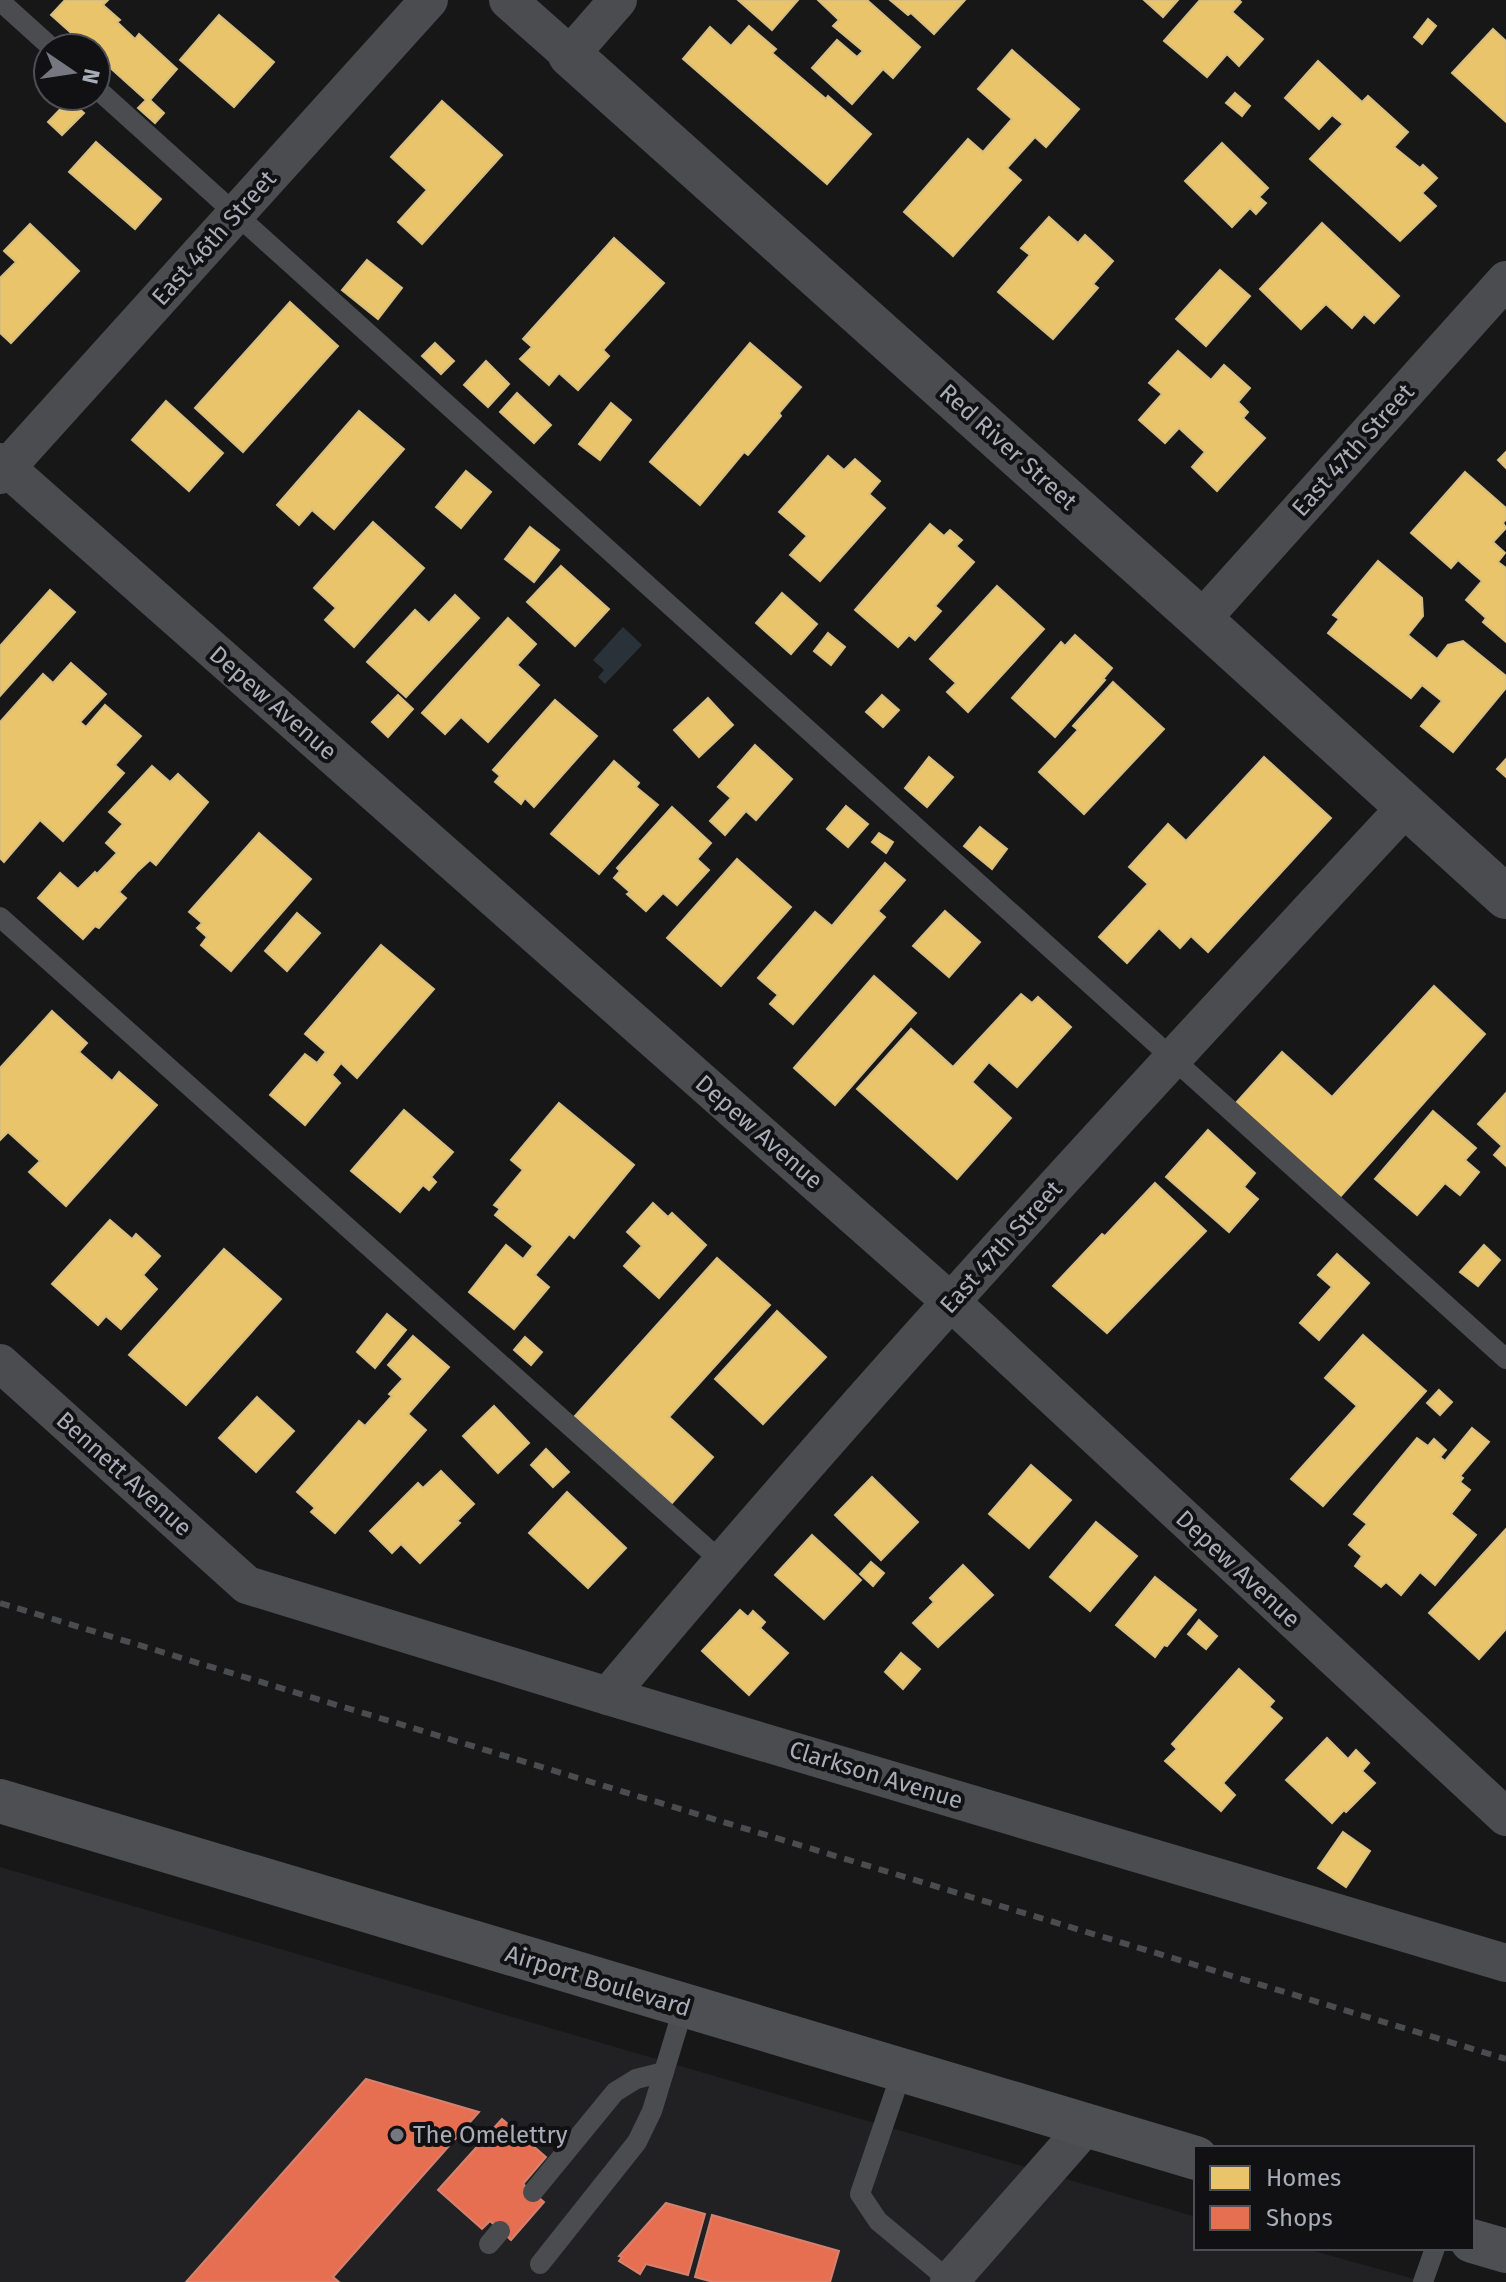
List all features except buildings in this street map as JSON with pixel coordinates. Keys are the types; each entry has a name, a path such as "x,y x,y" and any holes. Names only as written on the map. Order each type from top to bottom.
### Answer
{"main road":[{"name":"Airport Boulevard","path":"0,1801 1194,2157"},
{"path":"1474,2242 1506,2251"}],"street":[{"name":"East 46th Street","path":"2,468 429,0"},
{"name":"Red River Street","path":"508,0 1506,897"},
{"path":"570,55 618,0"},
{"name":"East 47th Street","path":"1201,620 1506,280"},
{"name":"Depew Avenue","path":"2,468 951,1302 1506,1817"},
{"name":"East 47th Street","path":"608,1696 721,1561 951,1302 1406,807"},
{"name":"Bennett Avenue","path":"0,1363 247,1585"},
{"name":"Clarkson Avenue","path":"247,1585 608,1696 1506,1963"},
{"path":"950,2282 1087,2125"}],"lane":[{"path":"0,1 34,32"},
{"path":"112,102 1506,1359"},
{"path":"0,917 721,1561"},
{"path":"540,2264 637,2142 652,2111 684,2006"},
{"path":"902,2071 860,2194 878,2221 950,2282"},
{"path":"533,2192 615,2092 636,2079 664,2072"},
{"path":"1423,2282 1434,2250"}],"shaded area":[{"path":"623,627 642,645 605,684 598,677 604,670 593,660"},
{"path":"0,1867 1194,2216 1194,2250 1310,2250 1425,2282 0,2282"}],"railway":[{"path":"0,1603 1506,2059"}],"place":[{"name":"The Omelettry","path":"397,2135"}]}
